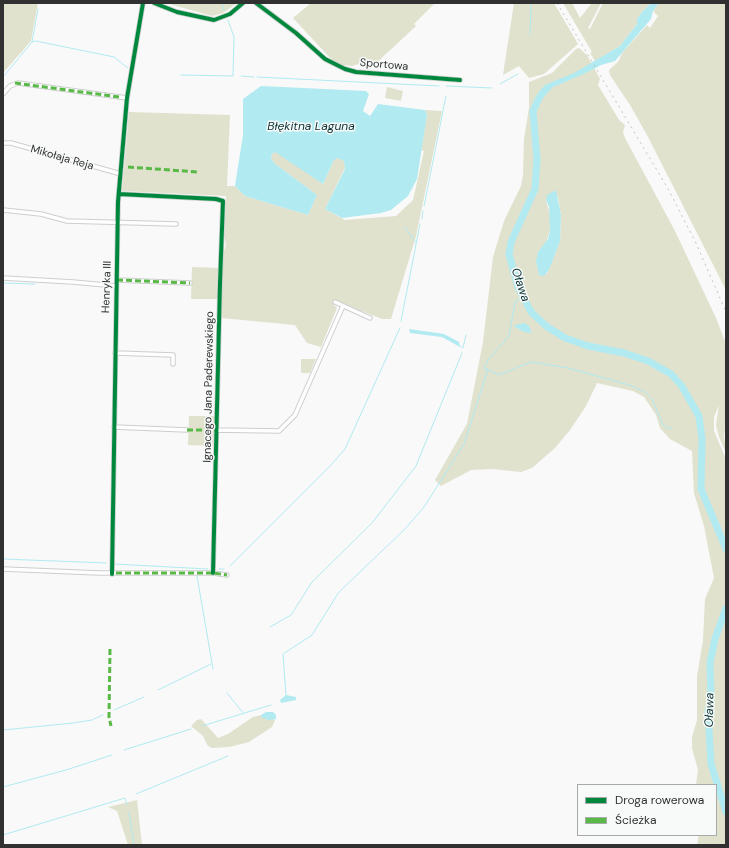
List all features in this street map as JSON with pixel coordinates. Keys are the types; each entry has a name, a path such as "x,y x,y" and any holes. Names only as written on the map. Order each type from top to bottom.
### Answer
{"street":[{"name":"Henryka III","path":"112,574 116,286 119,194 127,98 143,3"},
{"path":"154,3 198,18 214,20 230,14 243,3"},
{"name":"Sportowa","path":"256,3 296,33 326,59 345,69 356,72 460,80"},
{"path":"3,94 10,86 18,83 127,98"},
{"name":"Mikołaja Reja","path":"3,143 10,143 121,174"},
{"name":"Ignacego Jana Paderewskiego","path":"119,194 216,199 224,201 220,283 213,573"},
{"path":"3,210 41,214 68,221 176,224"},
{"path":"3,278 116,286"},
{"path":"117,280 190,283"},
{"path":"335,302 370,318"},
{"path":"217,430 279,431 295,415 343,306"},
{"path":"115,353 173,356 173,364"},
{"path":"114,428 187,430"},
{"path":"3,569 112,574 213,573 228,575"}],"green space":[{"path":"3,3 38,3 31,41 3,73"},
{"path":"166,3 237,3 223,13 212,16"},
{"path":"311,3 435,3 414,24 416,26 373,66 369,61 352,66 342,65 332,60 293,18"},
{"path":"514,3 554,3 578,44 544,74 529,78 519,66 503,75"},
{"path":"563,3 572,3 580,18 592,3 601,3 588,28 590,29 603,3 651,3 642,12 637,19 637,24 620,46 595,61 590,53 592,52"},
{"path":"659,3 726,3 726,290 647,135 630,105 610,75 609,70 618,62 622,53 647,25 650,28 658,16 653,11"},
{"path":"579,48 587,55 600,79 598,85 619,120 625,125 623,132 625,138 675,231 716,318 726,344 726,425 724,435 726,453 719,437 716,425 719,405 714,417 714,431 726,459 726,845 697,845 699,836 717,836 717,784 696,784 698,770 692,748 692,737 697,720 697,676 703,640 705,599 714,578 704,526 694,493 692,451 670,439 660,428 656,415 644,397 633,391 597,383 586,406 570,430 555,448 532,468 521,472 492,469 471,470 441,486 435,480 467,424 483,342 493,257 504,221 521,186 523,175 524,139 529,108 529,82 552,73 576,49","holes":["558,197 561,215 560,241 547,274 538,252 546,243 550,230 550,215 546,200"]},
{"path":"387,87 403,91 401,101 385,98"},
{"path":"425,110 442,111 416,236 391,319 382,319 336,301 334,305 337,308 321,347 307,343 295,325 221,318 221,261 226,245 224,235 226,196 122,191 129,112 230,115 227,186 235,186 245,196 308,215 317,195 274,163 271,158 272,154 275,152 280,153 323,184 334,160 338,157 344,161 345,168 325,209 345,220 396,216 413,200 424,151 421,150 427,115"},
{"path":"192,267 218,268 217,299 191,299"},
{"path":"301,359 316,359 310,373 301,373"},
{"path":"189,416 215,416 213,446 188,445"},
{"path":"267,714 275,720 272,727 249,742 229,747 212,748 208,746 203,736 191,726 197,720 201,719 218,738 228,734 253,717"},
{"path":"137,800 142,845 128,845 117,811 108,807"}],"water":[{"path":"651,3 659,3 653,11 651,19 615,61 601,65 553,87 541,99 537,97 545,85 574,73 620,46 637,24 637,19 642,12"},
{"name":"Błękitna Laguna","path":"261,86 366,91 369,94 363,111 370,116 378,104 425,110 427,115 417,179 408,196 391,210 381,213 342,218 325,209 345,169 344,161 338,158 334,160 323,184 275,152 272,154 271,158 274,163 317,195 308,215 245,196 235,186 243,135 243,99"},
{"path":"556,190 561,215 560,241 549,270 544,276 539,275 536,261 538,252 548,239 550,230 549,207 546,200 547,195"},
{"path":"524,323 529,326 532,333 524,332 515,327 515,325"},
{"path":"409,329 444,334 459,342 460,347 442,337 410,333"},
{"path":"286,695 296,697 296,700 281,703 280,700"},
{"path":"266,712 273,712 276,715 276,719 268,720 261,717 261,715"}],"waterway":[{"path":"222,3 224,10"},
{"path":"530,35 531,3"},
{"path":"32,42 38,9"},
{"path":"181,75 233,76 234,37 228,20"},
{"path":"3,77 32,42 36,41 114,57 128,68"},
{"path":"500,84 518,74"},
{"path":"241,76 254,77"},
{"path":"257,77 439,86"},
{"path":"446,86 492,88"},
{"name":"Oława","path":"544,91 533,111 537,159 535,189 511,242 509,254 518,287 531,312 546,326 565,338 588,346 624,353 648,361 671,374 681,385 699,416 702,439 701,489 726,549"},
{"path":"424,206 446,96"},
{"path":"422,219 423,211"},
{"path":"401,321 420,224"},
{"path":"405,227 416,243"},
{"path":"3,283 35,284"},
{"path":"286,696 283,654 312,635 339,592 405,529 424,507 464,444 487,372 487,369 484,368 488,360 509,336 515,302 522,297"},
{"path":"230,566 331,465 345,449 400,328"},
{"path":"460,346 463,348 466,335"},
{"path":"270,627 291,615 312,582 372,523 416,466 462,353"},
{"path":"487,369 499,375 531,362 568,368 629,385 645,392 652,399 663,425 667,428 672,428"},
{"path":"3,559 106,563"},
{"path":"114,564 208,569"},
{"path":"219,569 224,569"},
{"path":"197,576 213,669"},
{"name":"Oława","path":"726,608 715,639 710,663 711,699 708,711 711,764 726,812"},
{"path":"158,690 211,664"},
{"path":"227,693 244,714"},
{"path":"114,710 144,697"},
{"path":"202,726 271,705"},
{"path":"3,730 73,723 92,720 103,715"},
{"path":"124,750 191,729"},
{"path":"3,787 66,770 112,755"},
{"path":"136,794 228,756"},
{"path":"3,835 125,798 127,805"},
{"path":"129,812 134,845"}],"railway":[{"path":"557,3 667,187 695,241 726,312"}],"marked path":[{"path":"15,83 119,97"},
{"path":"128,167 198,172"},
{"path":"117,280 190,283"},
{"path":"187,430 217,430"},
{"path":"116,573 213,573 227,575"},
{"path":"110,649 109,717 111,726"}],"cycle path":[{"path":"112,574 118,202 127,98 143,3"},
{"path":"154,3 177,12 214,20 230,14 243,3"},
{"path":"256,3 296,33 325,59 345,69 356,72 460,80"},
{"path":"119,194 216,199 223,201 213,573"}]}
